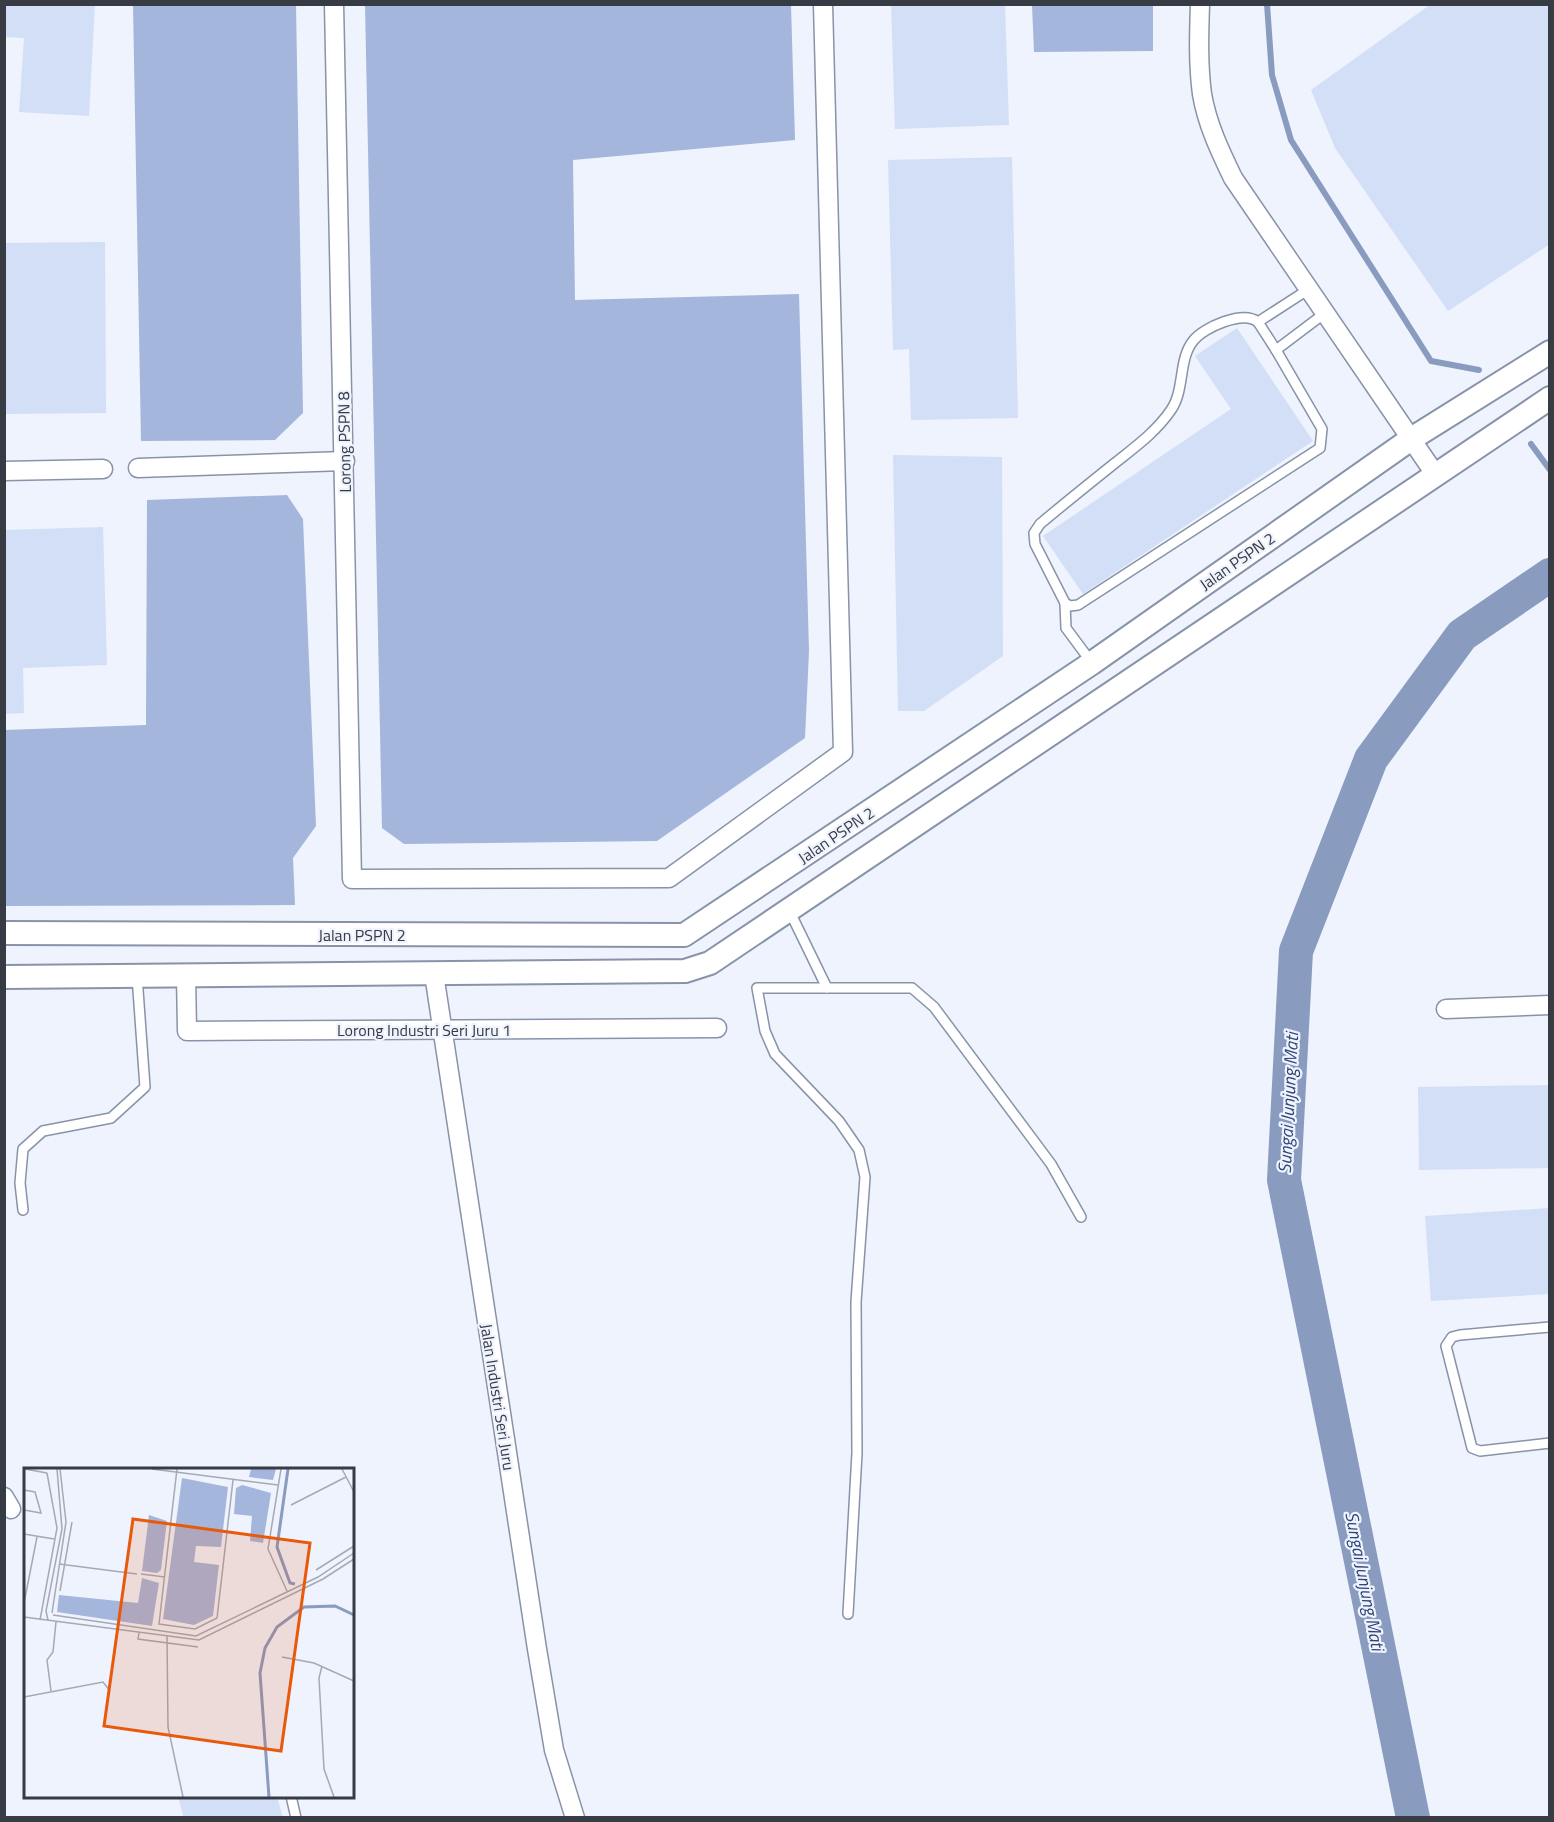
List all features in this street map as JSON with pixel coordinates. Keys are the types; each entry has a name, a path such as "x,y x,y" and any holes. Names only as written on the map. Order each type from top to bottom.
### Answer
{"street":[{"name":"Lorong PSPN 8","path":"334,4 352,879 669,878 843,752 824,4"},
{"path":"1200,4 1199,53 1202,95 1213,134 1233,178 1435,474"},
{"name":"Jalan PSPN 2","path":"4,933 684,935 1092,663 1411,439 1550,352"},
{"path":"4,977 685,971 710,963 1550,398"},
{"path":"138,468 345,461"},
{"path":"4,471 104,469"},
{"name":"Jalan Industri Seri Juru","path":"434,974 542,1683 554,1750 575,1818"},
{"name":"Lorong Industri Seri Juru 1","path":"186,975 187,1031 717,1028"},
{"path":"1446,1009 1550,1005"}],"lane":[{"path":"1258,322 1309,289"},
{"path":"1276,350 1325,313"},
{"path":"1065,603 1070,606 1078,605 1320,448 1322,429 1258,322 1248,316 1239,317 1194,340 1187,351 1181,387 1173,408 1158,429 1040,524 1034,533 1035,544 1065,603 1066,628 1092,663"},
{"path":"789,910 827,988"},
{"path":"23,1210 20,1183 22,1149 43,1131 111,1118 145,1087 137,976"},
{"path":"848,1614 857,1453 856,1302 865,1178 859,1150 839,1122 775,1054 765,1031 757,988 912,988 934,1007 1051,1164 1081,1217"},
{"path":"1550,1327 1460,1335 1452,1337 1446,1346 1472,1448 1480,1451 1550,1443"},
{"path":"291,1798 296,1818"}],"shaded area":[{"path":"133,5 296,5 303,413 275,440 141,441"},
{"path":"365,5 791,5 795,140 573,160 575,300 799,294 809,651 805,738 657,841 404,844 382,828"},
{"path":"1032,5 1153,5 1153,51 1034,52"},
{"path":"287,495 303,519 316,826 293,858 295,905 5,906 5,730 146,725 147,500"}],"building":[{"path":"4,4 95,4 89,116 19,112 24,38 4,37"},
{"path":"891,4 1005,4 1009,125 895,129"},
{"path":"1431,4 1550,4 1550,244 1448,311 1335,148 1311,90"},
{"path":"1012,157 1018,418 911,420 909,349 893,350 888,160"},
{"path":"105,242 106,413 4,414 4,243"},
{"path":"1237,328 1313,441 1083,594 1043,536 1231,409 1195,356"},
{"path":"893,455 1002,457 1003,656 924,711 898,711"},
{"path":"103,527 107,665 23,668 24,713 4,714 4,530"},
{"path":"1550,1085 1550,1168 1419,1170 1418,1087"},
{"path":"1550,1208 1550,1294 1431,1301 1425,1216"},
{"path":"178,1798 277,1798 283,1818 184,1818"}],"waterway":[{"path":"1267,4 1272,75 1291,140 1431,361 1479,370"},
{"path":"1531,444 1550,470"},
{"name":"Sungai Junjung Mati","path":"1413,1818 1284,1180 1296,951 1371,759 1462,635 1550,575"}]}
